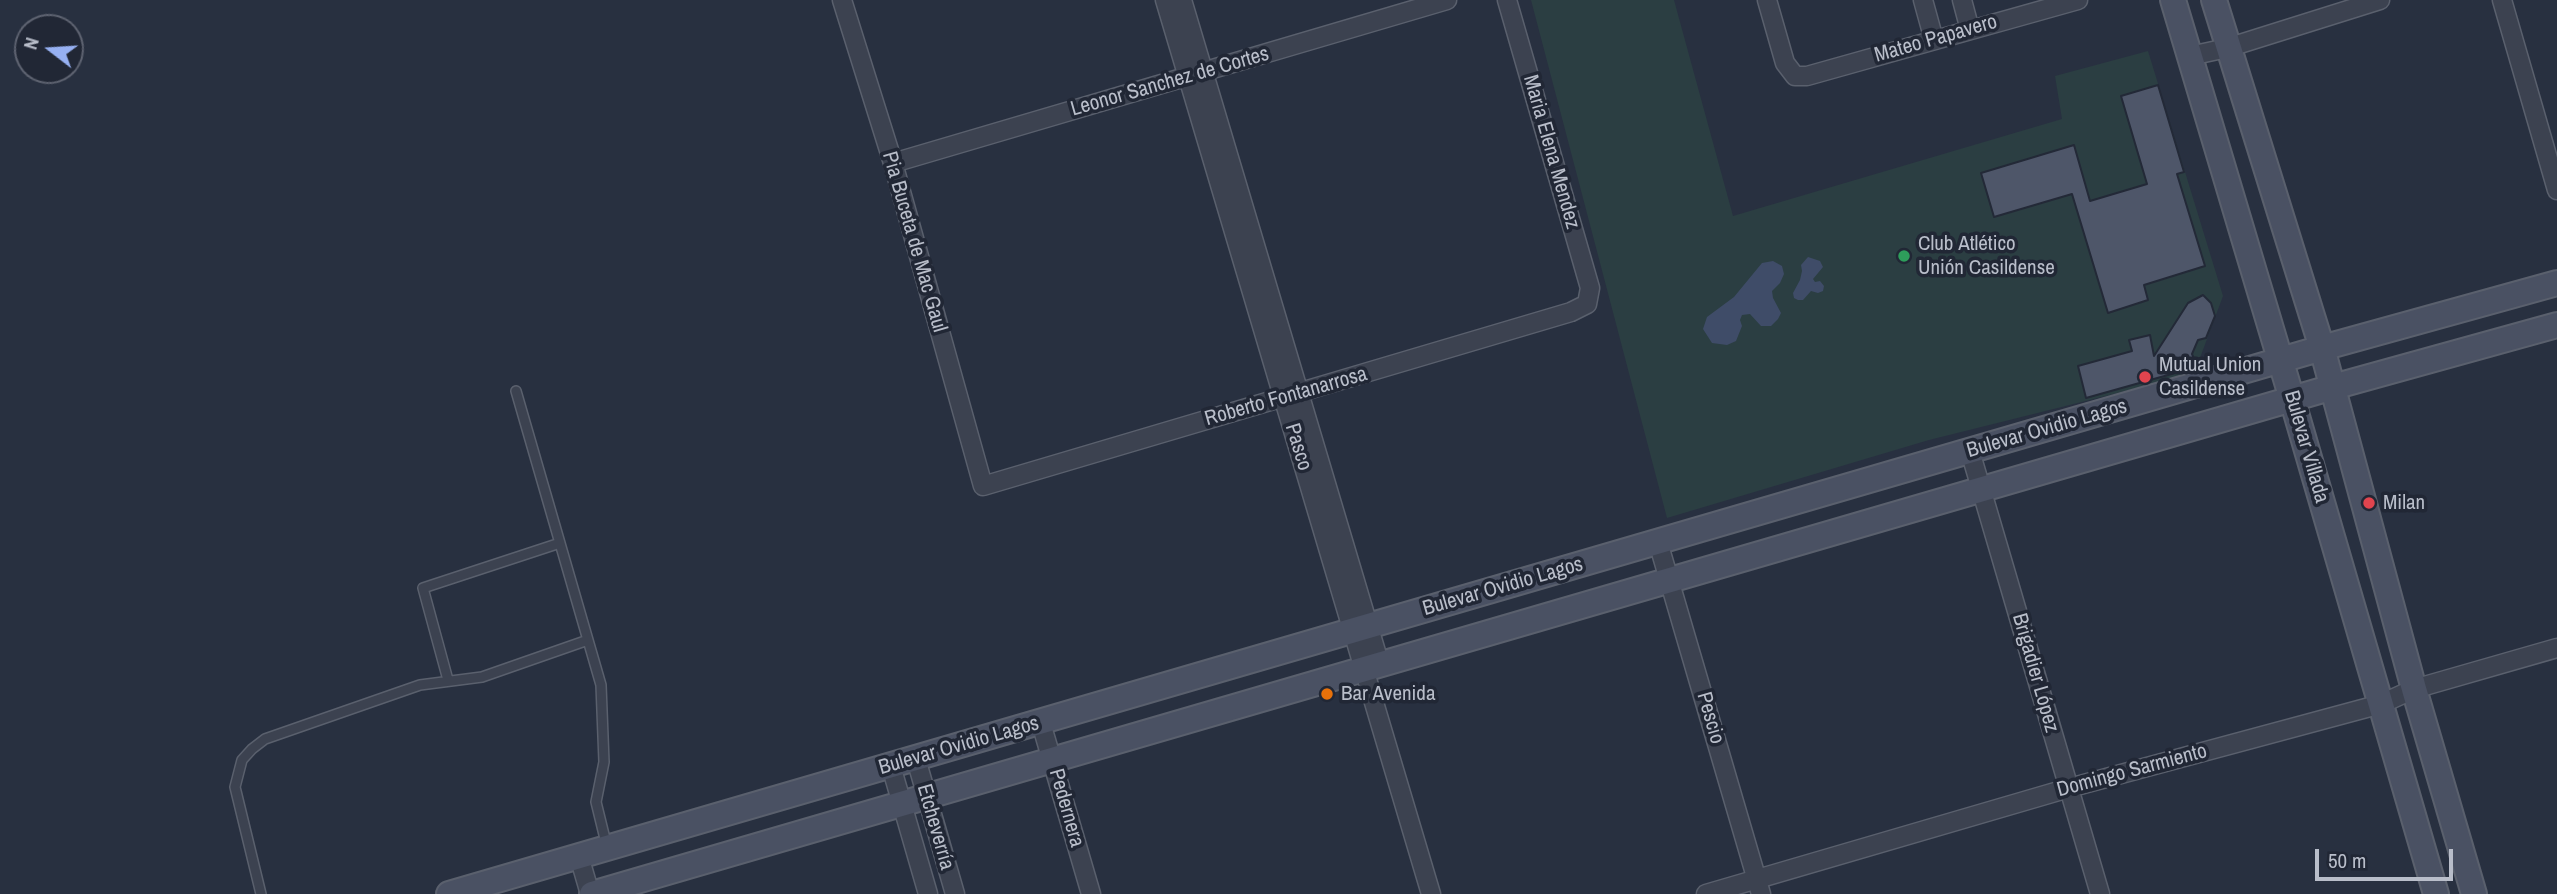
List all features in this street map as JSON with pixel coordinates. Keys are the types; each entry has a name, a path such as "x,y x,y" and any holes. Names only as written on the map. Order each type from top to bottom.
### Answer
{"main road":[{"name":"Bulevar Villada","path":"2173,0 2436,894"},
{"name":"Bulevar Villada","path":"2214,0 2322,348 2414,689 2474,894"},
{"name":"Bulevar Ovidio Lagos","path":"449,894 2322,348 2557,283"},
{"name":"Bulevar Ovidio Lagos","path":"591,894 2333,387 2557,325"}],"street":[{"name":"Pasco","path":"1166,0 1196,74 1292,395 1372,667 1431,894"},
{"name":"Pasco","path":"1182,0 1196,74"},
{"name":"Leonor Sanchez de Cortes","path":"892,163 1447,0"},
{"name":"Maria Elena Mendez","path":"1507,0 1590,288 1587,304"},
{"name":"Mateo Papavero","path":"1767,0 1785,63 1795,76 1807,76 2078,0"},
{"path":"1923,0 1934,40"},
{"path":"1962,0 1970,30"},
{"path":"2190,56 2227,48 2380,0"},
{"path":"2502,0 2557,190"},
{"name":"Pia Buceta de Mac Gaul","path":"844,1 983,486"},
{"name":"Roberto Fontanarrosa","path":"983,486 1571,312 1587,304"},
{"name":"Brigadier López","path":"1970,451 2100,894"},
{"name":"Pescio","path":"1658,542 1759,887"},
{"name":"Domingo Sarmiento","path":"1706,894 1759,887 2069,788 2381,704 2414,689 2557,648"},
{"name":"Pedernera","path":"1041,723 1091,894"},
{"name":"Etcheverría","path":"916,759 955,894"},
{"name":"Etcheverría","path":"891,766 928,894"},
{"path":"579,856 591,894"}],"lane":[{"path":"516,391 601,685 604,762 596,802 607,848"},
{"path":"448,680 423,588 560,543"},
{"path":"261,894 235,787 242,760 265,739 420,685 482,677 588,640"}],"green space":[{"name":"Club Atlético Unión Casildense","path":"1531,0 1674,0 1733,216 2062,119 2055,76 2148,51 2223,296 2194,374 1929,440 1667,518"}],"water":[{"path":"1808,257 1820,261 1823,267 1813,279 1815,282 1820,281 1824,286 1823,291 1811,291 1803,300 1798,300 1793,293 1800,280 1801,265"},
{"path":"1773,261 1782,266 1784,274 1772,291 1781,313 1778,319 1771,326 1761,326 1750,314 1742,315 1742,326 1736,341 1727,345 1712,343 1703,329 1707,317 1734,297 1762,263"}],"building":[{"path":"2158,85 2184,172 2177,174 2205,266 2144,285 2148,300 2108,313 2072,194 1994,217 1981,173 2074,145 2090,201 2147,184 2121,96"},
{"path":"2203,295 2211,303 2215,316 2206,338 2198,340 2192,354 2195,361 2193,368 2086,398 2078,366 2132,351 2129,340 2150,335 2154,356 2188,303"}],"place":[{"name":"Club Atlético Unión Casildense","path":"1904,256"},
{"name":"Mutual Union Casildense","path":"2145,377"},
{"name":"Milan","path":"2369,503"},
{"name":"Bar Avenida","path":"1327,694"}]}
